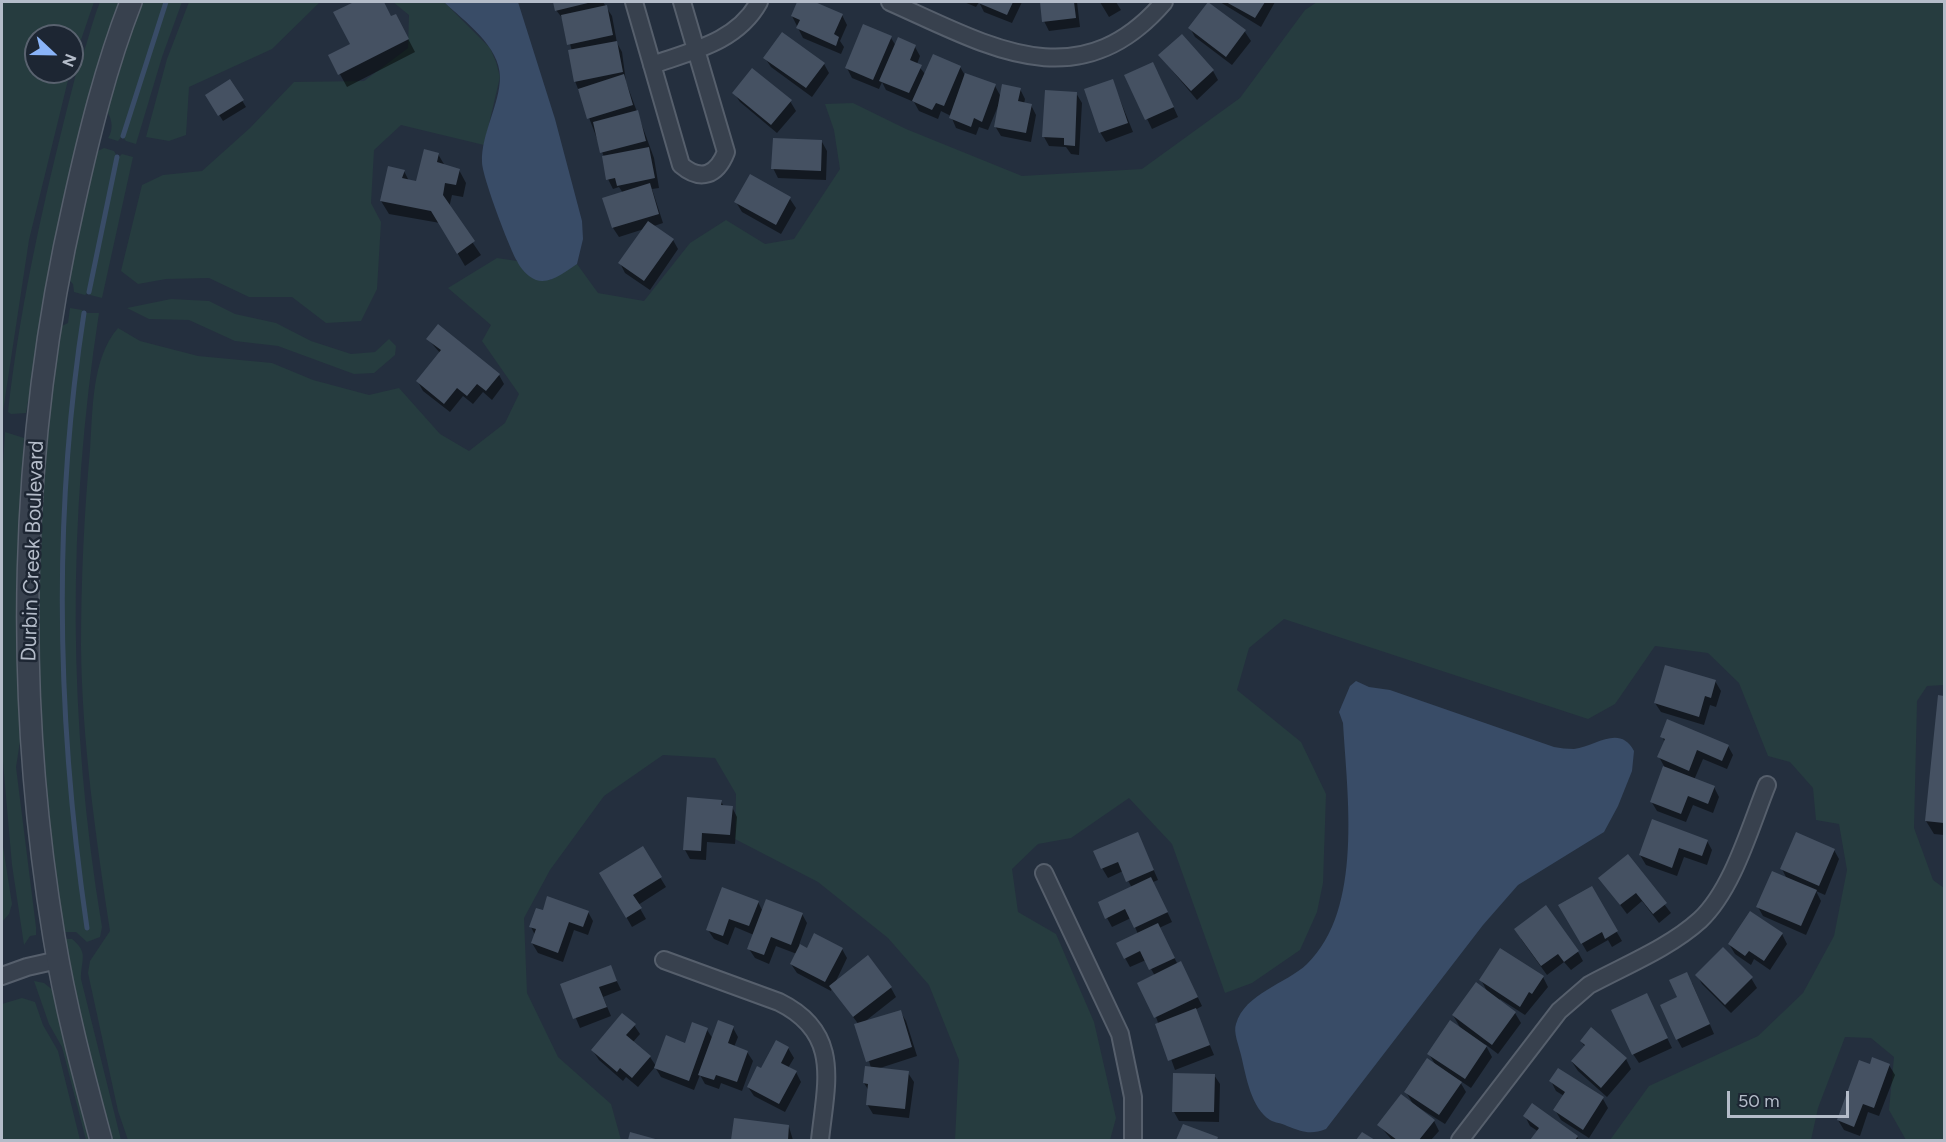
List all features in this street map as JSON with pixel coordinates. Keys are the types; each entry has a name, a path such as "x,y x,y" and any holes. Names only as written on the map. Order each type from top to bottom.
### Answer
{"street":[{"name":"Durbin Creek Boulevard","path":"101,1140 58,960 39,831 32,744 27,578 30,504 47,347 64,246 85,156 131,2"},
{"path":"634,2 681,165 689,172 707,175 721,164 726,152 682,2"},
{"path":"652,65 696,50 730,34 745,21 759,2"},
{"path":"890,2 1004,51 1030,57 1056,58 1095,51 1119,40 1141,25 1164,2"},
{"path":"1460,1140 1559,1011 1575,995 1589,985 1681,936 1701,919 1726,883 1767,785"},
{"path":"1044,873 1120,1034 1133,1097 1133,1140"},
{"path":"2,976 58,960"},
{"path":"664,960 779,1002 795,1010 809,1022 823,1045 827,1062 820,1140"}],"green space":[{"path":"2,2 94,2 84,31 84,24 24,24 24,84 67,84 29,240 2,418"},
{"path":"100,2 123,2 32,399 28,401 26,413 11,414 8,412 20,325 36,240 74,84 84,84 84,53"},
{"path":"141,2 182,2 162,57 136,144 126,141 122,136 118,141 108,138 112,126 107,111"},
{"path":"189,2 320,2 272,49 189,87 186,135 169,141 146,137 167,59"},
{"path":"393,2 444,2 490,48 500,77 484,145 401,125 374,150 371,203 381,222 377,289 361,321 326,323 292,297 249,297 209,278 166,279 138,284 121,271 142,185 163,175 202,171 250,128 294,82 364,81 408,48 409,15"},
{"path":"1317,2 1944,2 1944,685 1927,686 1917,701 1914,828 1933,880 1944,888 1944,1140 1906,1140 1889,1110 1894,1057 1871,1038 1845,1037 1818,1108 1811,1140 1610,1140 1649,1086 1758,1036 1803,993 1834,936 1847,870 1839,824 1816,820 1813,788 1790,762 1768,756 1739,683 1708,653 1655,646 1615,704 1588,719 1284,619 1249,648 1237,690 1301,742 1326,794 1323,883 1317,912 1300,950 1252,983 1225,993 1172,844 1129,798 1071,838 1038,844 1012,869 1018,912 1056,934 1094,1022 1116,1118 1110,1140 955,1140 959,1060 929,985 888,938 818,882 735,839 736,794 715,758 663,755 604,796 550,870 524,918 527,993 558,1057 611,1104 621,1140 128,1140 118,1111 88,973 90,961 110,931 87,754 81,646 83,548 93,402 103,355 118,328 140,341 198,356 272,363 313,380 369,395 399,388 440,434 469,451 505,423 519,394 482,341 491,325 448,288 497,258 517,261 526,273 550,280 577,264 598,293 644,301 690,243 726,220 765,244 794,239 840,169 834,130 825,104 853,103 906,129 1022,176 1142,169 1240,98 1305,10"},
{"path":"104,148 114,151 118,158 122,154 133,157 102,298 90,295 88,292 85,295 74,292 73,284 68,279 96,152"},
{"path":"171,299 209,301 235,314 276,323 311,341 351,354 375,352 389,339 396,346 395,355 374,373 354,374 278,346 235,341 189,320 149,319 127,308"},
{"path":"70,308 82,310 84,313 99,313 81,467 77,544 78,697 91,850 102,927 100,937 87,942 76,932 63,932 47,800 38,666 39,539 45,454 60,327 68,323"},
{"path":"5,432 24,438 23,448 26,452 22,729 16,767 36,935 30,936 24,945 12,865 2,751 2,479"},
{"path":"2,840 12,904 9,914 2,922"},
{"path":"65,939 72,939 81,948 83,957 81,979 121,1140 112,1140 84,1031"},
{"path":"34,981 44,983 54,991 93,1140 86,1140 62,1047 49,1024"},
{"path":"22,998 35,1002 43,1025 58,1051 80,1140 2,1140 2,1004"}],"water":[{"path":"444,2 518,2 555,119 582,221 583,239 577,264 547,281 530,277 517,261 502,227 483,170 482,151 497,98 500,77 494,55 471,26"},
{"path":"1356,681 1369,687 1390,690 1554,747 1574,749 1607,739 1622,739 1634,751 1632,771 1618,806 1604,832 1518,885 1483,925 1326,1129 1306,1132 1272,1121 1258,1108 1247,1082 1235,1027 1248,1004 1307,964 1325,941 1337,913 1348,849 1347,783 1343,723 1339,712 1350,686"}],"building":[{"path":"354,2 384,2 391,16 396,14 409,39 338,75 328,55 350,44 333,12"},
{"path":"553,2 592,2 555,11"},
{"path":"797,2 815,2 843,14 834,34 839,37 836,46 796,28 800,20 791,16"},
{"path":"976,2 1013,2 1007,15"},
{"path":"1040,2 1074,2 1076,18 1042,22"},
{"path":"1208,2 1246,30 1226,57 1188,28"},
{"path":"1226,2 1265,2 1255,18"},
{"path":"607,5 613,35 567,45 561,15"},
{"path":"863,24 892,36 873,80 845,68"},
{"path":"782,32 825,63 806,88 763,58"},
{"path":"1182,34 1214,70 1191,91 1158,55"},
{"path":"898,37 916,45 910,60 922,65 909,93 879,81"},
{"path":"617,41 623,72 574,82 568,50"},
{"path":"933,54 961,66 944,106 936,103 932,110 912,101"},
{"path":"1153,62 1174,107 1145,120 1124,75"},
{"path":"752,68 792,100 771,125 732,93"},
{"path":"965,73 996,84 982,122 974,118 971,127 949,118"},
{"path":"624,74 633,105 587,119 578,89"},
{"path":"230,79 244,100 218,116 205,95"},
{"path":"1113,79 1128,123 1099,133 1084,89"},
{"path":"1002,84 1021,88 1018,101 1032,104 1026,133 994,127"},
{"path":"1045,90 1077,92 1075,146 1064,145 1064,138 1042,137"},
{"path":"638,110 646,141 600,153 593,122"},
{"path":"773,138 822,140 821,171 771,169"},
{"path":"649,147 655,178 617,186 615,178 606,180 602,156"},
{"path":"424,149 439,153 437,162 460,169 456,185 445,183 443,195 475,241 457,254 431,211 380,201 388,166 405,170 402,178 416,181"},
{"path":"750,174 791,197 776,225 734,202"},
{"path":"650,183 659,214 612,228 602,198"},
{"path":"648,221 674,239 644,281 618,263"},
{"path":"438,324 500,374 486,391 477,384 467,396 457,388 444,404 416,381 441,350 426,339"},
{"path":"1665,665 1716,680 1711,698 1705,696 1699,717 1654,703"},
{"path":"1938,695 1944,696 1944,823 1925,821"},
{"path":"1667,719 1729,745 1722,761 1697,750 1689,771 1657,757 1665,739 1660,737"},
{"path":"1663,766 1715,786 1708,804 1688,796 1681,814 1650,802"},
{"path":"687,797 722,800 721,805 733,806 730,835 702,833 701,851 683,850"},
{"path":"1652,819 1708,840 1702,856 1679,848 1672,868 1639,855"},
{"path":"1138,832 1154,870 1126,882 1118,862 1101,869 1093,851"},
{"path":"1796,832 1835,849 1819,886 1780,869"},
{"path":"643,846 662,877 633,895 642,908 626,918 599,873"},
{"path":"1628,854 1667,903 1653,914 1636,893 1620,905 1598,878"},
{"path":"1772,871 1817,890 1801,926 1756,907"},
{"path":"1151,877 1168,912 1134,928 1125,909 1105,919 1098,902"},
{"path":"1592,886 1618,931 1605,939 1602,932 1581,944 1558,905"},
{"path":"722,887 759,901 749,926 729,919 723,936 706,930"},
{"path":"547,896 589,911 583,927 569,922 558,953 531,943 536,929 529,927 536,908 543,910"},
{"path":"766,899 803,913 791,945 771,937 764,955 747,949"},
{"path":"1546,905 1579,951 1564,962 1558,954 1541,966 1514,929"},
{"path":"1750,911 1783,933 1764,961 1749,951 1745,956 1728,944"},
{"path":"1158,923 1175,958 1149,970 1140,951 1124,959 1116,943"},
{"path":"814,933 843,948 825,982 790,964 800,944 807,948"},
{"path":"1723,947 1753,977 1725,1005 1695,975"},
{"path":"1500,948 1544,976 1532,994 1529,992 1520,1007 1479,980"},
{"path":"868,955 892,987 853,1017 829,986"},
{"path":"1181,961 1198,997 1154,1018 1137,983"},
{"path":"611,965 617,981 599,987 607,1007 573,1019 560,984"},
{"path":"1687,972 1710,1024 1676,1040 1660,1005 1677,997 1669,980"},
{"path":"1476,982 1516,1012 1492,1045 1452,1015"},
{"path":"1647,993 1668,1038 1632,1055 1611,1010"},
{"path":"1196,1008 1210,1045 1168,1061 1155,1024"},
{"path":"901,1010 912,1047 866,1062 854,1024"},
{"path":"622,1013 636,1024 626,1035 651,1056 632,1078 620,1068 617,1072 591,1050"},
{"path":"718,1020 734,1026 728,1043 748,1051 737,1082 716,1075 714,1080 698,1075"},
{"path":"1450,1020 1487,1046 1465,1079 1427,1054"},
{"path":"692,1022 708,1028 689,1081 654,1068 666,1035 685,1043"},
{"path":"1591,1027 1627,1058 1601,1088 1571,1061 1585,1045 1580,1041"},
{"path":"776,1040 789,1047 781,1063 797,1071 779,1104 747,1087 757,1066 761,1068"},
{"path":"1872,1057 1890,1064 1874,1108 1863,1104 1854,1127 1837,1120 1859,1060 1870,1064"},
{"path":"1427,1058 1462,1082 1439,1115 1404,1092"},
{"path":"865,1066 909,1071 905,1109 866,1105 868,1084 863,1083"},
{"path":"1558,1068 1604,1097 1583,1130 1553,1110 1565,1092 1549,1081"},
{"path":"1173,1073 1215,1074 1214,1112 1172,1112"},
{"path":"1401,1094 1435,1120 1419,1140 1397,1140 1377,1125"},
{"path":"1532,1103 1578,1136 1575,1140 1530,1140 1539,1128 1523,1116"},
{"path":"734,1118 789,1125 788,1140 731,1140"},
{"path":"1183,1124 1218,1137 1217,1140 1176,1140"},
{"path":"630,1132 659,1140 628,1140"},
{"path":"1362,1132 1375,1140 1356,1140"}],"waterway":[{"path":"123,136 166,2"},
{"path":"89,292 117,157"},
{"path":"84,313 67,467 62,620 69,774 87,928"}]}
